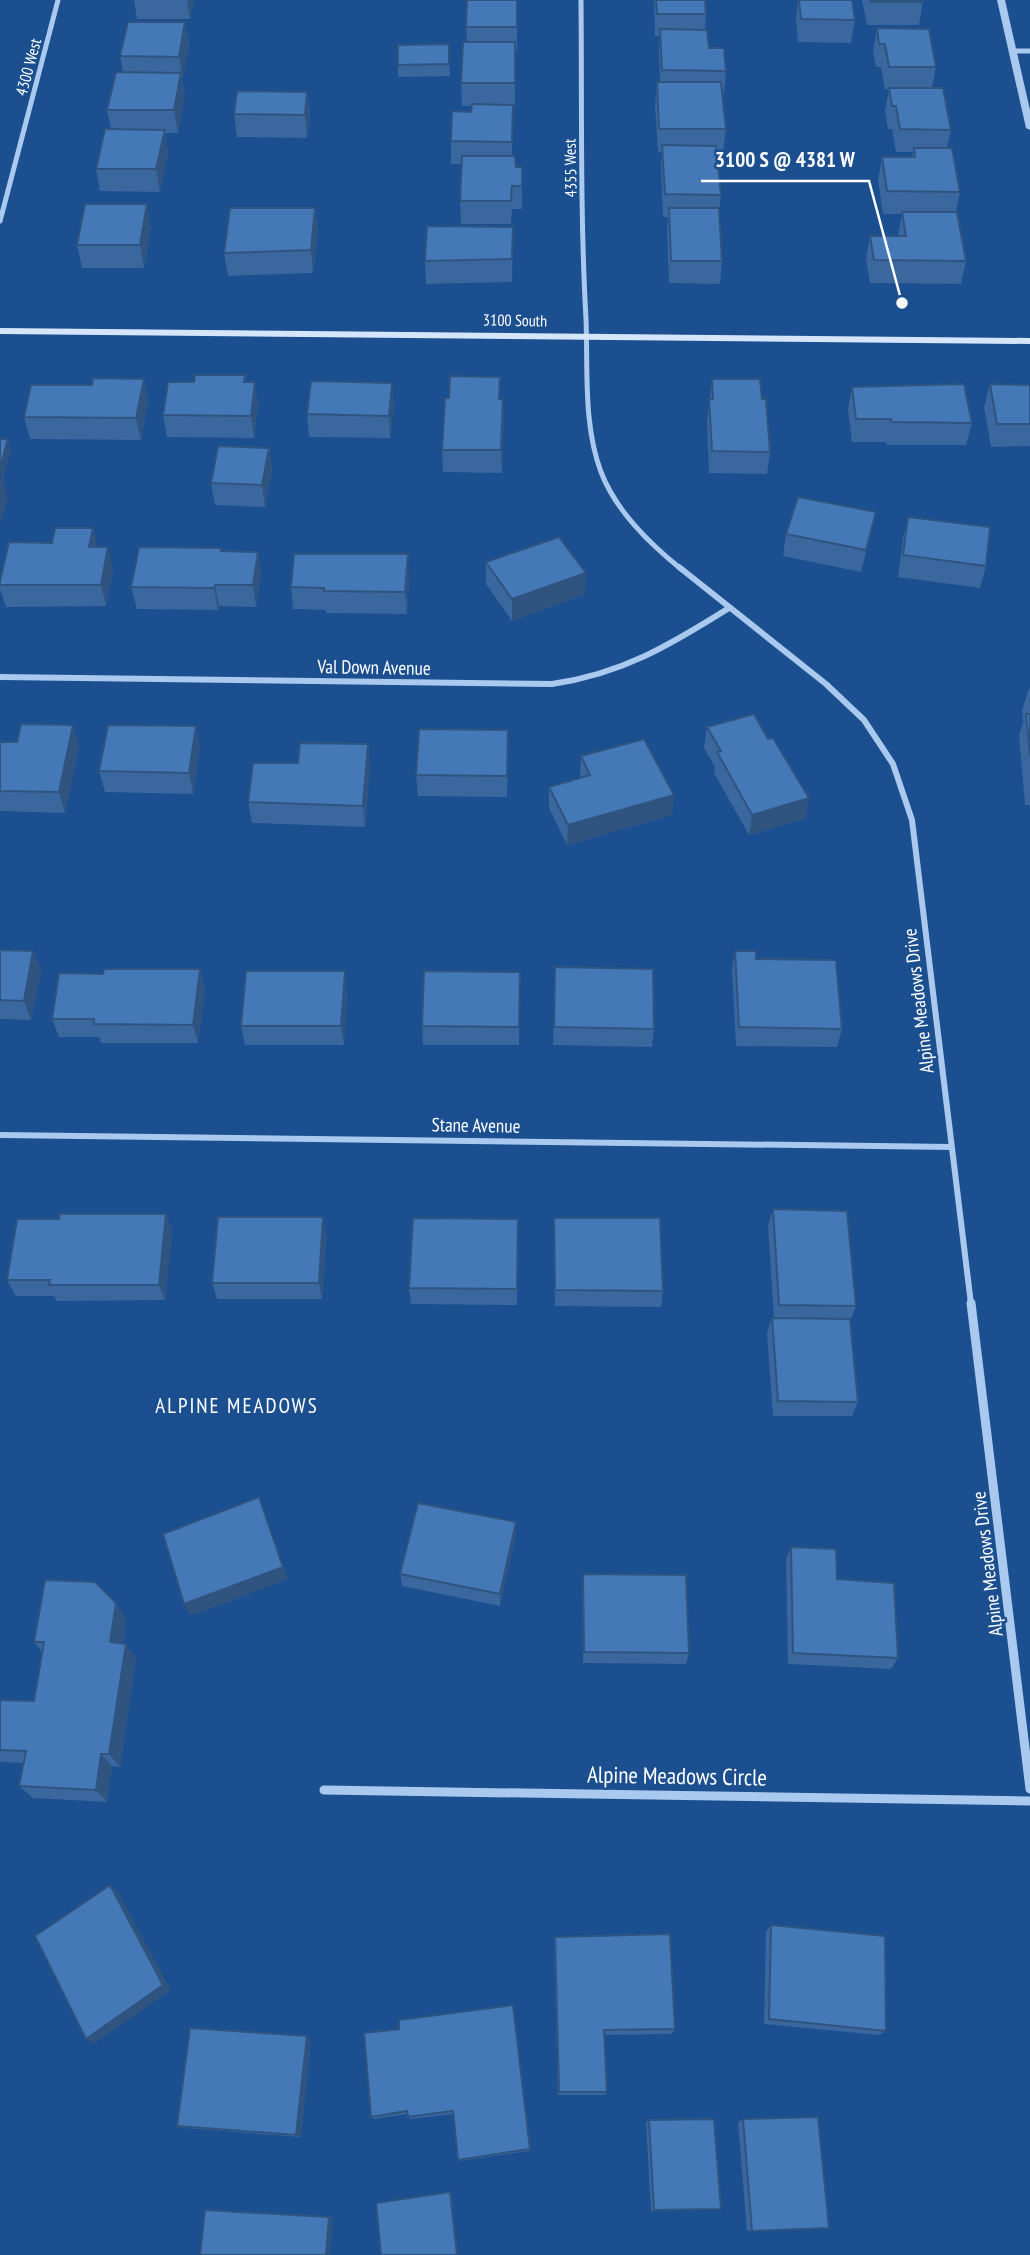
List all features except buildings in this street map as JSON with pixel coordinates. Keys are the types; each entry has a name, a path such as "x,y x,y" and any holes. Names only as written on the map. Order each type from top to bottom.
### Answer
{"main road":[{"name":"3100 South","path":"0,331 1030,341"}],"street":[{"name":"4300 West","path":"0,221 58,0"},
{"name":"4355 West","path":"581,0 584,296 588,336"},
{"path":"1001,0 1030,128"},
{"path":"1012,51 1030,51"},
{"name":"Alpine Meadows Drive","path":"588,336 590,429 597,462 610,493 650,541 729,608 846,699 873,730 893,759 906,790 1030,1789"},
{"name":"Val Down Avenue","path":"0,677 552,684 582,681 631,667 729,608"},
{"name":"Stane Avenue","path":"0,1135 952,1147"},
{"name":"Alpine Meadows Circle","path":"324,1790 1030,1801"}],"place":[{"name":"3100 S @ 4381 W","path":"902,303"}],"district":[{"name":"ALPINE MEADOWS","path":"237,1406"}]}
